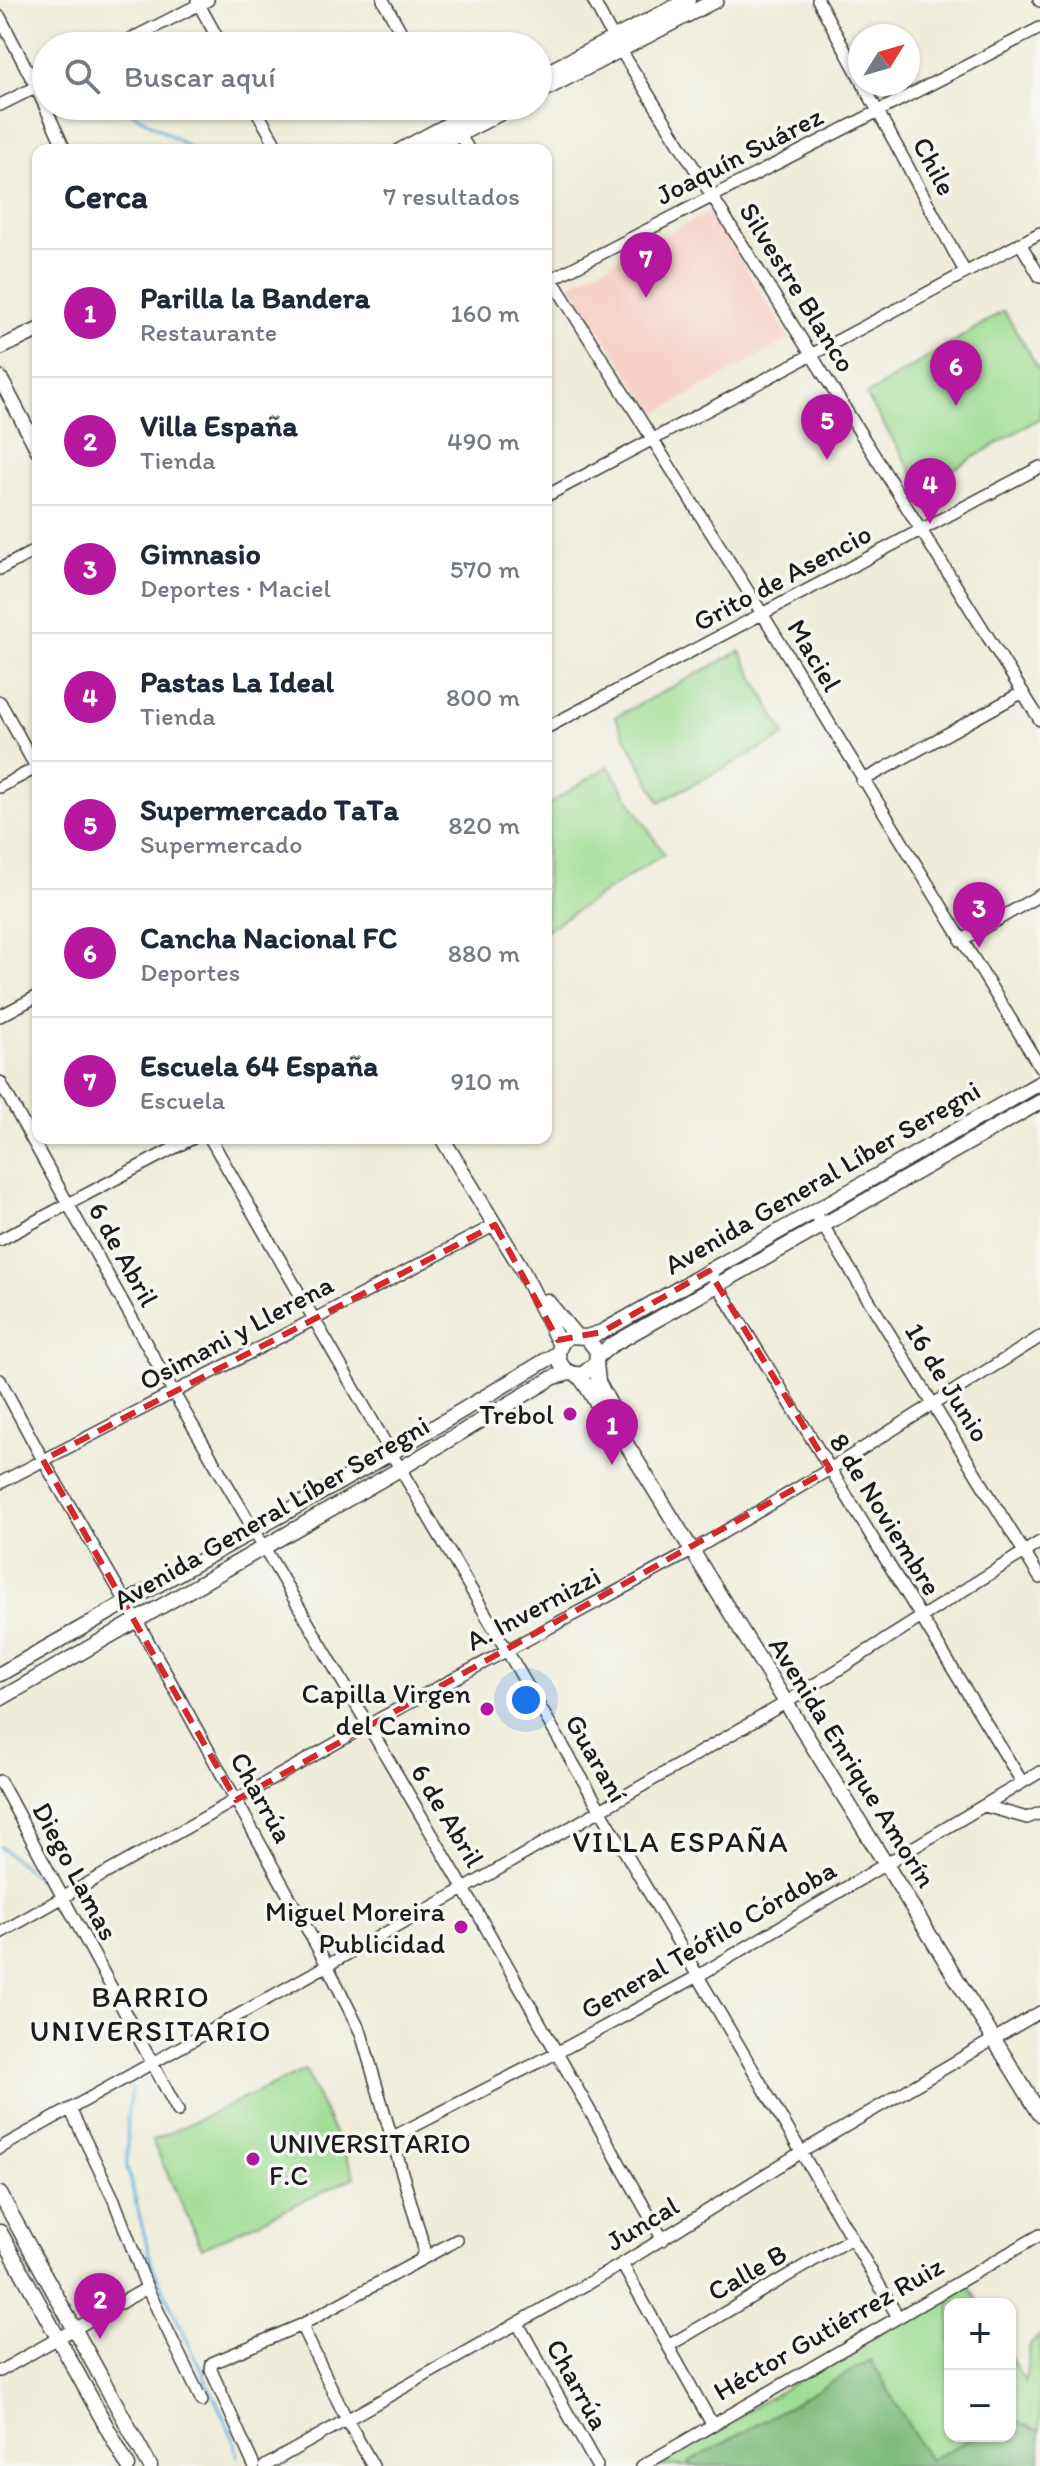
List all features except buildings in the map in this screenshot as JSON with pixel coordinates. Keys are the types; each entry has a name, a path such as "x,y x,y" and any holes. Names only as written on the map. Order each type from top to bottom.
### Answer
{"street":[{"path":"383,0 401,32"},
{"name":"Silvestre Blanco","path":"593,0 617,44 1040,720"},
{"path":"552,84 688,0"},
{"path":"552,71 716,0"},
{"path":"818,0 848,56"},
{"path":"144,32 201,2 215,32"},
{"path":"0,17 32,69"},
{"name":"Joaquín Suárez","path":"552,275 1040,28"},
{"path":"0,105 32,89"},
{"name":"Chile","path":"869,96 965,272"},
{"path":"54,120 63,144"},
{"path":"262,120 276,144"},
{"path":"450,120 465,144"},
{"path":"436,144 466,120"},
{"path":"416,144 478,120"},
{"path":"552,493 1040,233"},
{"path":"1020,243 1040,277"},
{"name":"Maciel","path":"552,283 763,615 1040,1067"},
{"path":"0,348 32,333"},
{"path":"0,378 32,439"},
{"name":"Grito de Asencio","path":"552,725 1040,467"},
{"path":"0,569 32,552"},
{"path":"862,781 1023,692"},
{"path":"0,702 32,759"},
{"path":"0,787 32,771"},
{"path":"961,941 1040,895"},
{"path":"0,1016 32,999"},
{"name":"6 de Abril","path":"0,1082 32,1139"},
{"name":"Avenida General Líber Seregni","path":"581,1336 602,1332 1040,1083"},
{"name":"Avenida General Líber Seregni","path":"597,1360 610,1346 1040,1102"},
{"name":"6 de Abril","path":"35,1144 173,1392 464,1889 663,2240"},
{"path":"0,1240 182,1144"},
{"name":"Guaraní","path":"213,1144 400,1469 898,2317"},
{"path":"446,1144 520,1266 559,1349 561,1365 574,1374 588,1372 597,1360 595,1345 581,1336 520,1266"},
{"name":"16 de Junio","path":"814,1211 1040,1578"},
{"name":"Osimani y Llerena","path":"0,1483 495,1225"},
{"name":"8 de Noviembre","path":"709,1271 1022,1782"},
{"path":"559,1349 581,1336"},
{"name":"A. Invernizzi","path":"0,1933 368,1725 692,1551 830,1469 1040,1337"},
{"name":"Avenida General Líber Seregni","path":"0,1674 391,1453 559,1349"},
{"name":"Avenida Enrique Amorín","path":"597,1360 598,1382 621,1425 622,1437"},
{"name":"Avenida General Líber Seregni","path":"0,1699 554,1377 574,1374"},
{"name":"Avenida Enrique Amorín","path":"574,1374 589,1387 612,1429 622,1437 1040,2114"},
{"name":"Charrúa","path":"0,1380 136,1619 327,1965 361,2033 423,2244 424,2252 420,2260"},
{"path":"0,2148 464,1889 787,1702 1040,1542"},
{"name":"General Teófilo Córdoba","path":"393,2137 698,1976 1040,1772"},
{"name":"Diego Lamas","path":"0,1781 178,2111"},
{"path":"985,1806 1027,1818 1040,1813"},
{"name":"Juncal","path":"265,2466 663,2240 800,2153 1040,2012"},
{"path":"70,2109 114,2200 147,2288 202,2401"},
{"path":"0,2194 150,2466"},
{"path":"0,2232 128,2466"},
{"name":"Héctor Gutiérrez Ruiz","path":"642,2466 1040,2235"},
{"name":"Calle B","path":"668,2346 850,2239"},
{"path":"254,2466 211,2370 212,2363 301,2325 457,2240"},
{"path":"622,2264 712,2424"},
{"path":"0,2371 147,2288"},
{"name":"Charrúa","path":"518,2324 597,2466"},
{"path":"301,2325 373,2466"}],"highlighted area":[{"path":"495,1225 558,1340 602,1332 709,1271 830,1469 236,1800 43,1460"}],"shaded area":[{"path":"706,214 714,217 790,339 655,414 570,284"}],"green space":[{"path":"1004,311 1040,371 1040,418 922,488 866,395"},
{"path":"740,651 785,736 660,802 615,717"},
{"path":"608,766 664,854 552,926 552,802"},
{"name":"UNIVERSITARIO F.C","path":"305,2070 355,2177 202,2248 152,2141"},
{"path":"967,2282 976,2298 944,2298 944,2442 1016,2442 1016,2367 1025,2382 1030,2344 1040,2335 1040,2466 652,2466"},
{"path":"871,2360 929,2460 964,2442 1016,2442 1016,2421 1040,2431 1040,2466 693,2466 688,2463"}],"waterway":[{"path":"144,120 184,144"},
{"path":"0,1847 44,1883"},
{"path":"132,2089 127,2117 127,2168 153,2268 232,2435 238,2456"}],"place":[{"name":"Escuela 64 España","path":"646,298"},
{"name":"Cancha Nacional FC","path":"956,406"},
{"name":"Supermercado TaTa","path":"827,460"},
{"name":"Pastas La Ideal","path":"930,524"},
{"name":"Gimnasio","path":"979,948"},
{"name":"Trebol","path":"570,1414"},
{"name":"Parilla la Bandera","path":"612,1465"},
{"name":"Capilla Virgen del Camino","path":"487,1709"},
{"name":"Miguel Moreira Publicidad","path":"461,1927"},
{"name":"UNIVERSITARIO F.C","path":"253,2159"},
{"name":"Villa España","path":"100,2339"}],"district":[{"name":"VILLA ESPAÑA","path":"681,1842"},
{"name":"BARRIO UNIVERSITARIO","path":"151,2014"}]}
